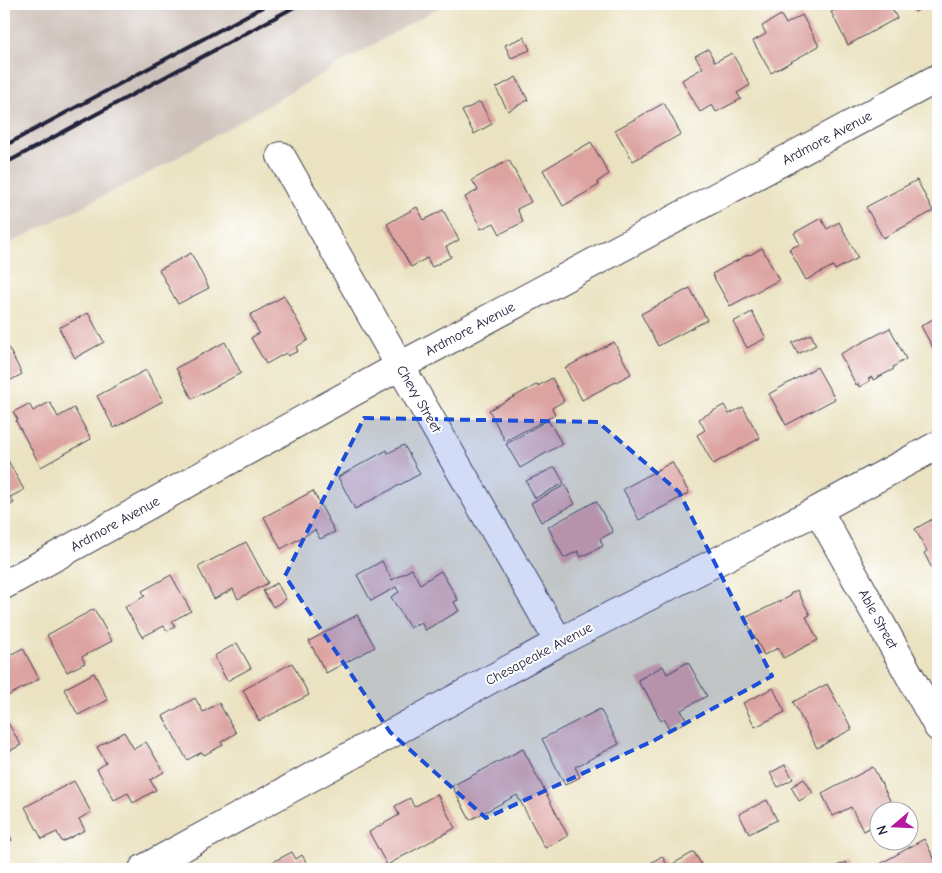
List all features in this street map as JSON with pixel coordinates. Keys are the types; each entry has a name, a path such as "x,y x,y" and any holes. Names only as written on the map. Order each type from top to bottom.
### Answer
{"street":[{"name":"Ardmore Avenue","path":"4,585 400,366 938,78"},
{"name":"Chevy Street","path":"281,156 559,642"},
{"name":"Chesapeake Avenue","path":"143,869 559,642 818,510 938,445"},
{"name":"Able Street","path":"818,510 938,728"}],"highlighted area":[{"path":"364,418 598,422 679,492 772,676 655,740 486,818 390,732 285,576"}],"shaded area":[{"path":"4,4 444,4 157,169 4,246"}],"building":[{"path":"847,4 889,4 897,18 848,45 831,12"},
{"path":"911,4 930,4 915,12"},
{"path":"781,15 786,24 802,15 819,46 771,73 753,41 766,34 762,26"},
{"path":"524,37 530,50 511,58 505,45"},
{"path":"708,49 715,62 732,53 750,85 737,93 741,99 716,112 712,105 700,112 682,80 703,68 695,56"},
{"path":"516,77 528,100 508,111 496,88"},
{"path":"480,102 492,124 474,134 462,111"},
{"path":"664,103 681,134 633,161 615,130"},
{"path":"591,142 609,174 597,182 599,185 563,206 543,170"},
{"path":"509,160 531,202 517,209 523,222 500,234 494,223 481,229 465,197 478,190 472,180"},
{"path":"917,180 933,211 883,238 866,207"},
{"path":"417,207 424,220 443,210 459,240 446,247 451,257 432,267 427,258 411,267 387,224"},
{"path":"821,218 827,229 839,222 858,258 835,270 833,266 806,280 789,249 800,244 794,233"},
{"path":"762,248 779,280 730,306 712,274"},
{"path":"191,253 209,288 178,304 159,270"},
{"path":"690,288 707,320 658,346 641,314"},
{"path":"284,296 308,340 296,347 298,351 288,356 286,353 266,364 251,338 259,333 250,315"},
{"path":"752,312 766,338 747,348 733,322"},
{"path":"88,313 104,342 75,358 59,328"},
{"path":"938,316 938,357 921,326"},
{"path":"890,328 906,359 893,367 894,369 873,380 872,377 868,379 870,381 859,387 858,384 856,385 840,354"},
{"path":"811,334 816,345 798,354 792,343"},
{"path":"4,339 22,374 4,384"},
{"path":"225,342 241,373 192,399 176,368"},
{"path":"614,342 631,374 582,400 565,368"},
{"path":"817,367 835,399 786,425 769,394"},
{"path":"146,370 163,401 114,428 97,396"},
{"path":"552,378 564,401 552,408 555,415 505,441 489,410"},
{"path":"50,402 58,417 74,408 91,439 41,467 13,412 29,404 33,411"},
{"path":"724,405 729,414 743,407 760,438 713,464 697,435 705,430 699,419"},
{"path":"548,420 562,444 520,468 506,444"},
{"path":"404,445 420,474 355,509 338,477 387,450 388,453"},
{"path":"4,453 24,490 10,497 14,503 4,509"},
{"path":"672,462 689,493 639,520 623,489"},
{"path":"555,467 564,483 535,498 526,481"},
{"path":"565,485 575,504 541,522 531,503"},
{"path":"313,491 335,532 320,539 315,530 281,549 264,517"},
{"path":"596,501 613,532 600,539 603,546 581,557 578,551 564,558 548,527"},
{"path":"938,516 937,578 924,553 927,551 915,529"},
{"path":"246,542 268,583 238,599 233,589 214,599 198,567"},
{"path":"382,561 392,580 412,569 420,584 441,571 458,600 454,602 459,611 425,630 421,622 410,628 391,597 399,592 396,587 371,601 357,575"},
{"path":"171,575 191,611 172,621 175,627 167,631 164,626 142,637 125,607 145,596 142,591"},
{"path":"277,583 286,599 273,607 263,591"},
{"path":"797,590 810,615 806,617 818,640 783,658 778,648 764,655 745,618 791,596 790,594"},
{"path":"94,609 112,641 82,657 85,663 67,672 47,635"},
{"path":"357,615 375,647 326,673 309,641"},
{"path":"237,643 251,668 227,681 214,656"},
{"path":"23,648 39,679 4,698 4,658"},
{"path":"688,662 707,696 681,710 687,721 670,730 664,719 661,721 638,680 663,666 667,674"},
{"path":"292,663 309,695 259,721 243,690"},
{"path":"94,673 108,700 78,715 64,689"},
{"path":"827,684 852,729 817,748 793,702"},
{"path":"773,688 785,712 755,727 743,703"},
{"path":"195,698 203,712 219,703 236,733 221,742 223,745 204,755 202,752 187,760 163,716"},
{"path":"600,709 619,744 575,767 580,777 565,785 542,739"},
{"path":"8,723 21,745 6,753 4,749 4,725"},
{"path":"124,732 134,749 146,742 164,772 150,780 156,790 133,803 128,793 114,800 97,769 106,763 97,747"},
{"path":"523,749 568,836 545,848 517,795 470,820 452,786"},
{"path":"785,765 793,779 778,787 770,773"},
{"path":"873,767 890,800 870,800 870,828 863,831 851,807 833,816 822,794"},
{"path":"804,779 813,793 799,801 791,787"},
{"path":"74,781 91,812 79,819 85,830 62,842 57,832 42,839 25,807"},
{"path":"437,794 455,828 387,865 369,832 399,815 395,806 410,798 414,807"},
{"path":"767,800 777,820 749,834 739,814"},
{"path":"4,825 12,840 4,845"},
{"path":"924,839 938,869 883,869 880,864 905,850 920,850 920,841"},
{"path":"292,852 296,859 302,855 310,869 274,869 271,863"},
{"path":"694,852 704,869 673,869 671,865"},
{"path":"662,856 669,868 646,869 645,867"},
{"path":"846,862 849,869 830,869"}],"railway":[{"path":"4,146 268,4"},
{"path":"4,164 300,4"}]}
